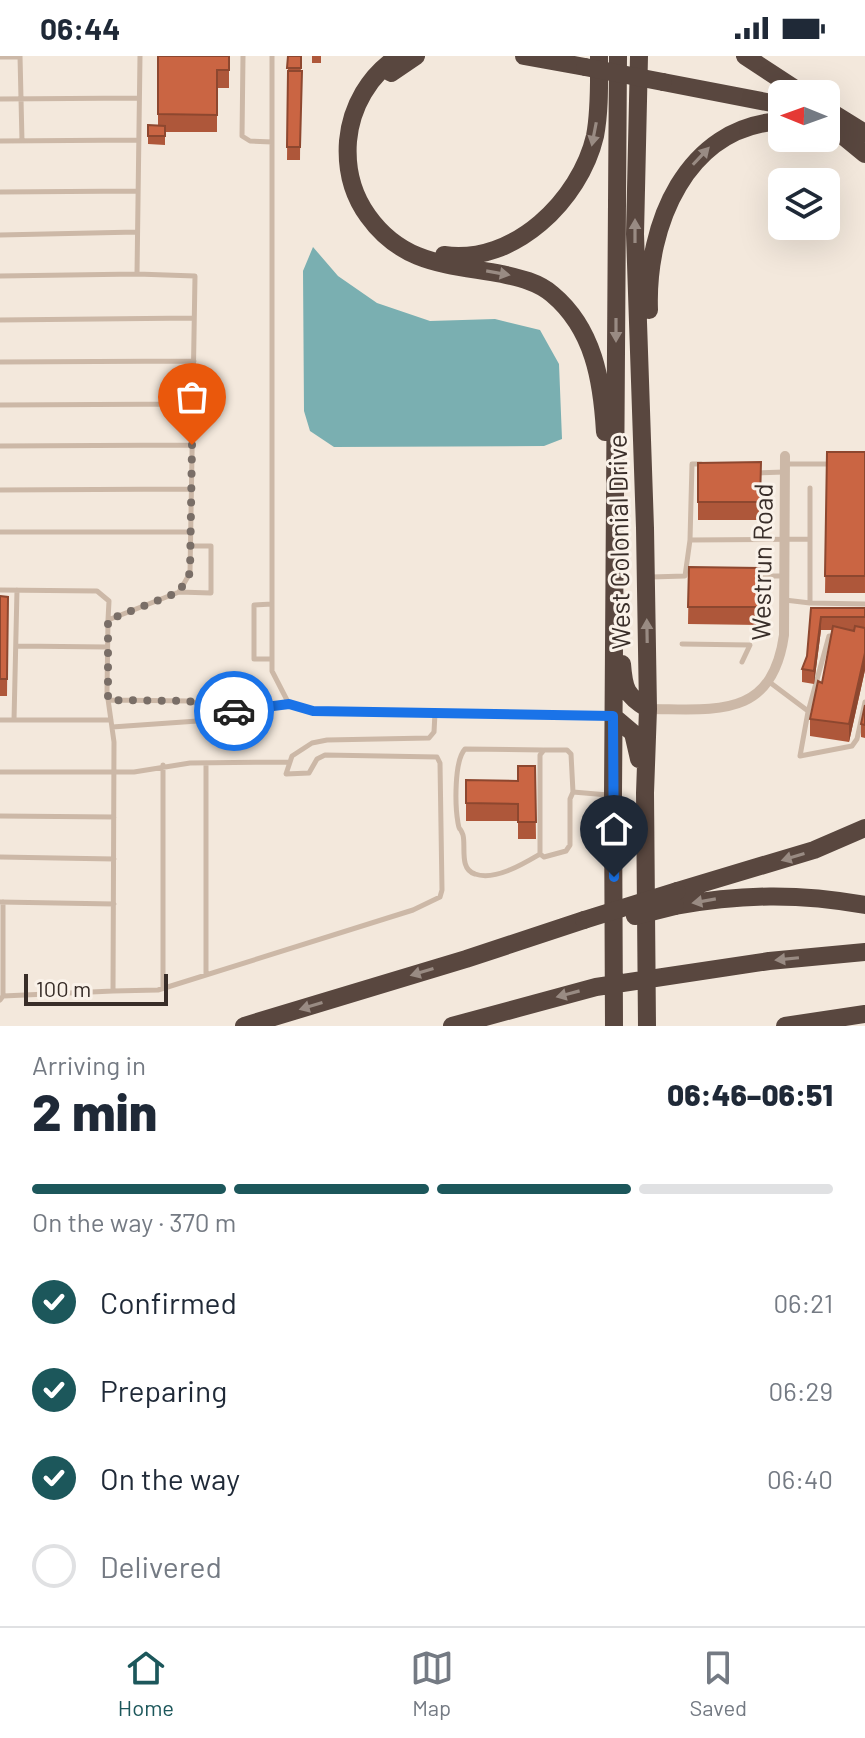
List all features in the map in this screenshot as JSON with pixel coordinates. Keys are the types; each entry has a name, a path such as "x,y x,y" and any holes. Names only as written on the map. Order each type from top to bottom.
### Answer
{"highway":[{"path":"399,56 373,78 357,104 349,127 347,153 350,179 362,208 379,232 398,246 433,263 518,277 539,285 554,295 569,312 588,341 599,379 604,417 614,596 623,683 630,698 648,709"},
{"path":"416,56 380,82 369,98 355,148 360,180 364,193 382,222 405,241 434,254 466,256 488,252 525,235 553,211 579,175 595,133 585,60"},
{"path":"524,56 585,60 768,102"},
{"name":"West Colonial Drive","path":"614,1026 618,56"},
{"name":"West Colonial Drive","path":"639,56 635,234 648,709 645,793 647,1026"},
{"path":"745,56 782,80"},
{"path":"663,78 768,93"},
{"path":"840,118 865,133"},
{"path":"645,528 653,455 648,297 660,226 680,181 707,148 744,127 768,123"},
{"path":"840,135 865,154"},
{"path":"613,716 628,728 636,741 645,793"},
{"path":"244,1026 676,899 814,850 865,828"},
{"path":"676,899 772,895 818,897 865,905"},
{"path":"452,1026 646,978 865,952"},
{"path":"785,1026 865,1014"}],"street":[{"name":"Westrun Road","path":"767,681 781,655 785,464"},
{"path":"648,709 724,709 741,703 761,690 767,681"}],"lane":[{"path":"0,57 20,56 22,141"},
{"path":"137,274 140,56"},
{"path":"243,56 242,136 250,141 272,142"},
{"path":"272,56 272,671 289,704"},
{"path":"0,99 139,98"},
{"path":"0,141 139,140"},
{"path":"0,192 138,191"},
{"path":"0,235 137,232"},
{"path":"0,276 195,276 190,573 179,592"},
{"path":"0,320 194,318"},
{"path":"0,362 194,361"},
{"path":"0,405 193,404"},
{"path":"0,446 192,445"},
{"path":"685,576 690,540 692,464 703,464"},
{"path":"739,473 785,464 839,465"},
{"path":"810,488 810,603"},
{"path":"0,490 192,489"},
{"path":"0,532 191,532"},
{"path":"690,540 810,539"},
{"path":"108,620 179,592 211,593 211,546 191,546"},
{"path":"646,578 699,576"},
{"path":"742,576 784,576"},
{"path":"0,590 97,591 109,601 108,700 114,772 113,991"},
{"path":"14,720 17,590"},
{"path":"784,600 865,604"},
{"path":"272,604 254,605 254,659 272,659"},
{"path":"841,636 829,636 808,712 800,756 852,746 857,739 865,702"},
{"path":"682,644 750,645 742,662"},
{"path":"16,646 108,647"},
{"path":"767,681 808,712"},
{"path":"108,700 189,701 226,712"},
{"path":"0,720 111,724 212,720 226,712 289,704 313,711 613,716"},
{"path":"114,904 2,902 1,998 163,988 413,910 440,897 440,763 437,757 325,755 317,759 309,773 286,774 289,762 300,750 327,740 429,738 434,732 435,712"},
{"path":"465,749 567,750 571,754 573,792 570,799 570,845 566,851 544,857 540,854 494,875 473,874 468,870 463,836 458,826 457,763 465,749"},
{"path":"540,854 540,755 544,750"},
{"path":"0,772 134,772 163,765 289,762"},
{"path":"206,763 206,975"},
{"path":"163,765 163,988"},
{"path":"573,792 613,795"},
{"path":"0,816 114,817"},
{"path":"0,857 114,859"}],"water":[{"path":"313,247 338,276 377,303 430,321 495,319 540,330 559,364 562,439 544,446 334,447 310,431 304,411 303,271"}],"building":[{"path":"158,56 229,56 229,70 217,70 217,115 158,114"},
{"path":"288,56 301,56 301,68 287,68"},
{"path":"288,71 302,71 300,147 287,147"},
{"path":"148,125 165,126 165,136 148,136"},
{"path":"827,452 865,452 865,576 825,576"},
{"path":"761,462 760,502 698,502 698,463"},
{"path":"689,567 760,568 759,607 688,607"},
{"path":"0,596 8,597 7,679 0,679"},
{"path":"811,608 865,608 865,617 821,617 814,671 802,669 807,656"},
{"path":"833,626 854,631 855,626 865,628 865,653 849,724 810,719 818,681 822,683"},
{"path":"518,766 535,766 536,822 518,822 518,804 466,803 466,780 518,781"}],"way so far":[{"path":"192,445 190,573 179,592 108,620 108,700 189,701 226,712 234,711"}],"route":[{"path":"234,711 289,704 313,711 613,716 614,877"}]}
